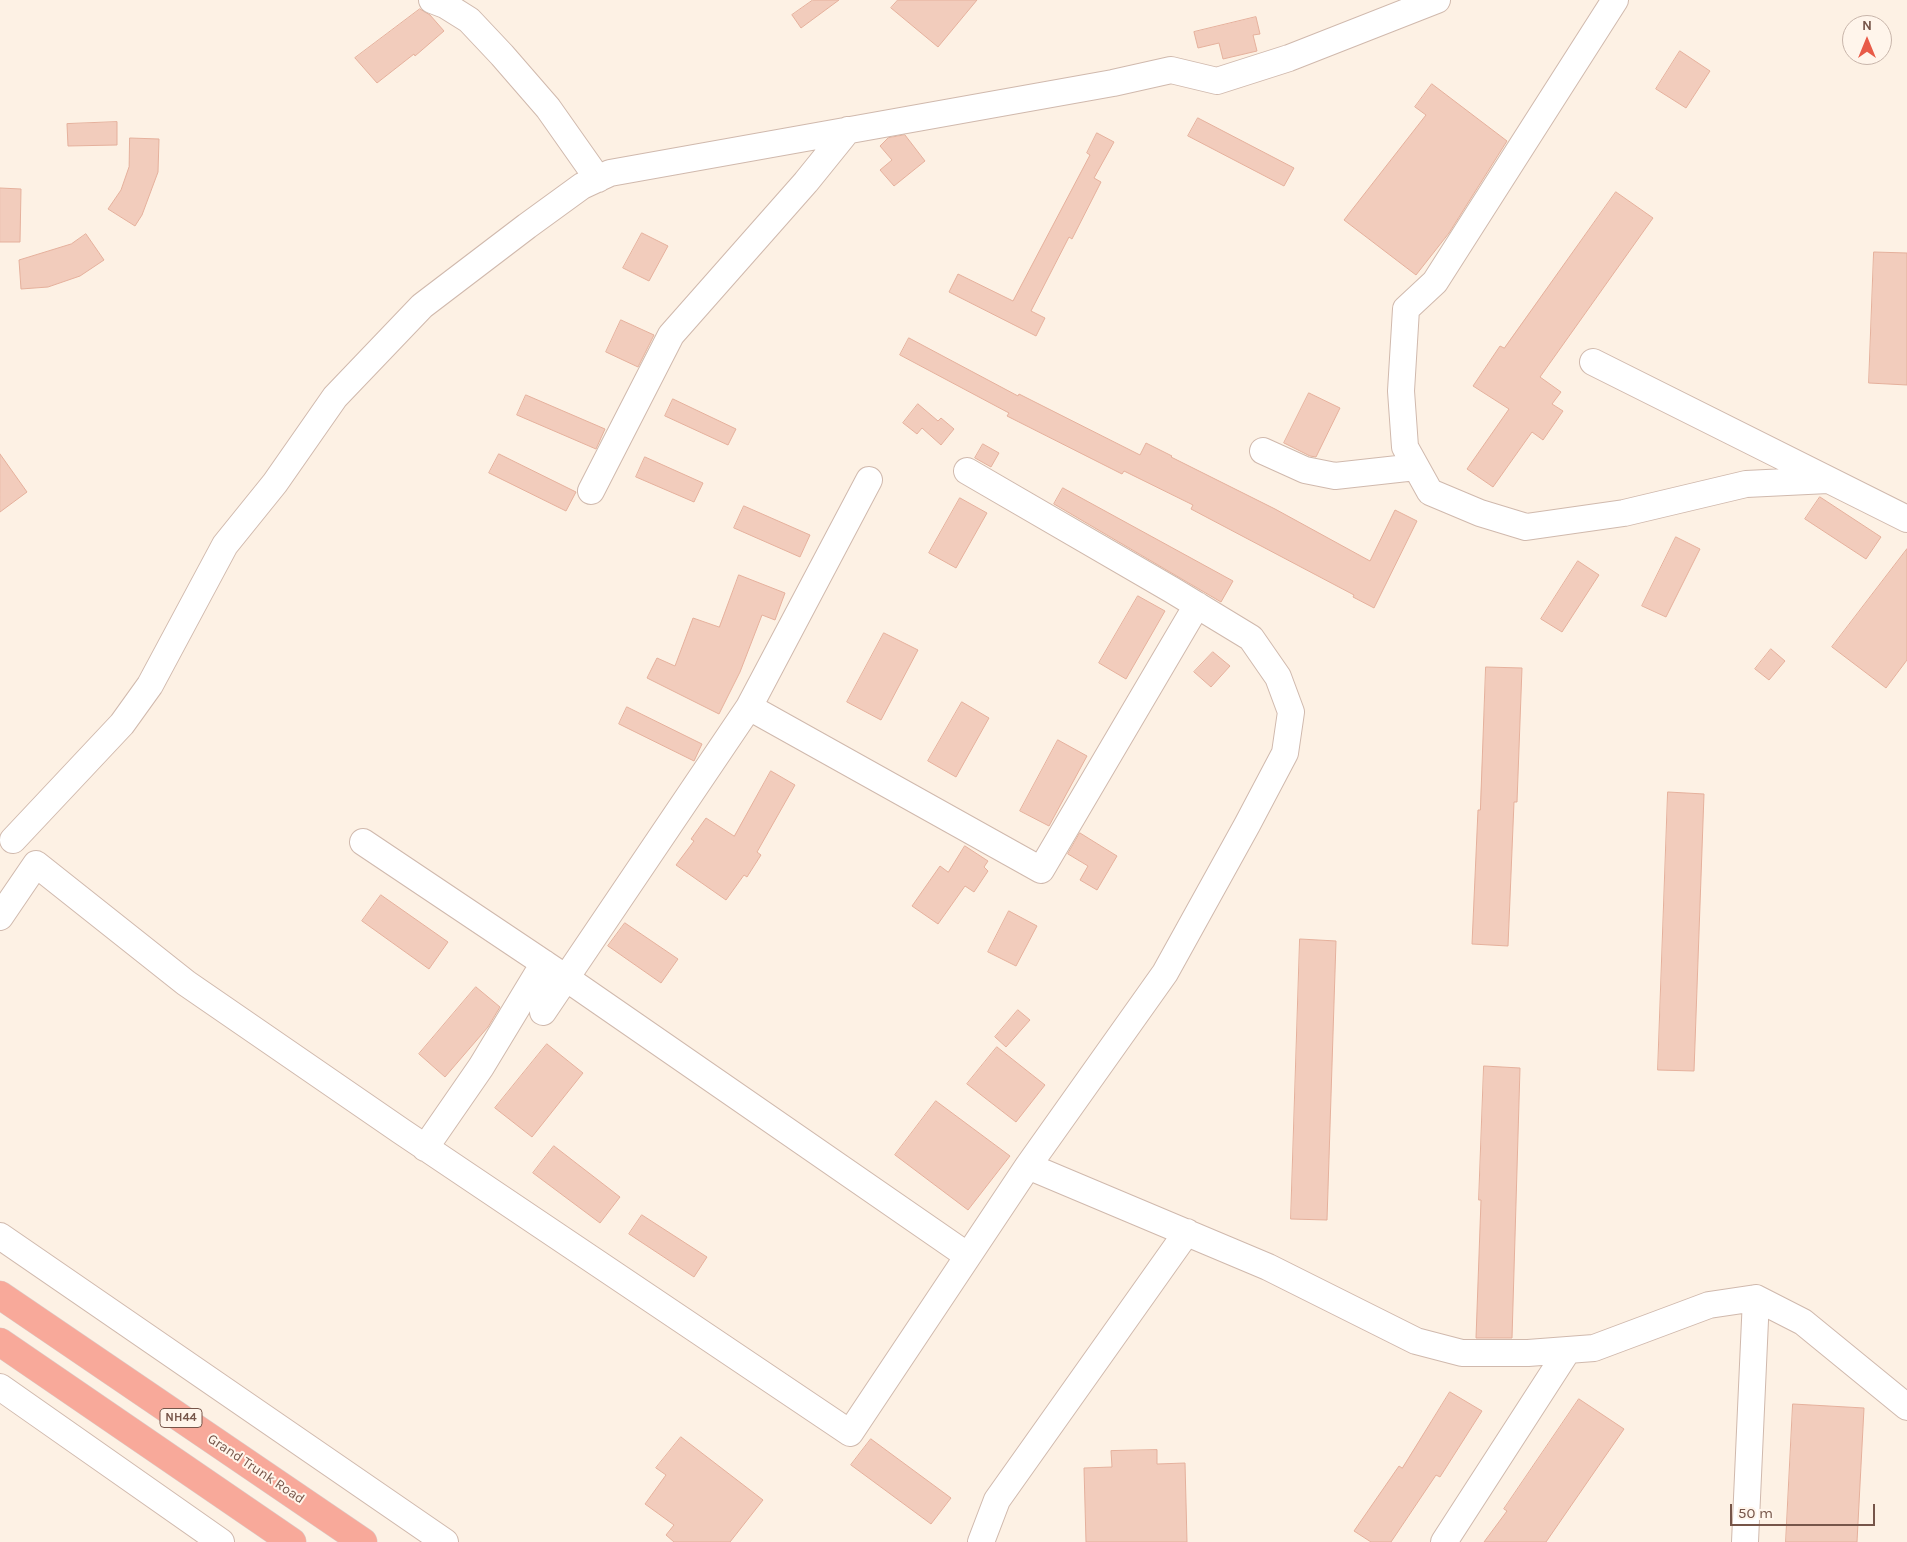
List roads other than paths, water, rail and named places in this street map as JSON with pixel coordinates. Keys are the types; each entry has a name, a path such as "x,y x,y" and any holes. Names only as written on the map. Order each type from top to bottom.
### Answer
{"highway":[{"name":"Grand Trunk Road","path":"0,1295 362,1542"},
{"name":"NH44","path":"0,1342 292,1542"}],"street":[{"path":"432,0 445,5 469,20 502,55 548,108 598,179"},
{"path":"967,471 1251,638 1278,677 1291,712 1285,753 1166,973 1028,1166 850,1433 425,1148 186,983 36,864 7,833 122,724 150,685 225,545 275,483 335,397 422,306 582,186 610,173 1112,83 1171,70 1217,81 1290,58 1437,0"},
{"path":"1615,0 1435,282 1406,309 1401,391 1405,447 1430,492 1480,513 1526,527 1624,513 1746,484 1828,480"},
{"path":"591,491 672,335 806,182 848,130"},
{"path":"1593,362 1907,519"},
{"path":"1263,451 1305,470 1335,476 1416,467"},
{"path":"543,1012 749,707 869,480"},
{"path":"749,707 1041,870 1197,605"},
{"path":"363,842 566,978 968,1256"},
{"path":"0,916 36,864"},
{"path":"425,1148 482,1067 544,964"},
{"path":"1028,1166 1268,1267 1416,1341 1462,1353 1528,1353 1594,1348 1709,1305 1756,1298 1803,1322 1907,1408"},
{"path":"981,1542 997,1500 1187,1232"},
{"path":"0,1236 445,1542"},
{"path":"1745,1542 1756,1298"},
{"path":"1444,1542 1568,1350"},
{"path":"0,1387 221,1542"}]}
